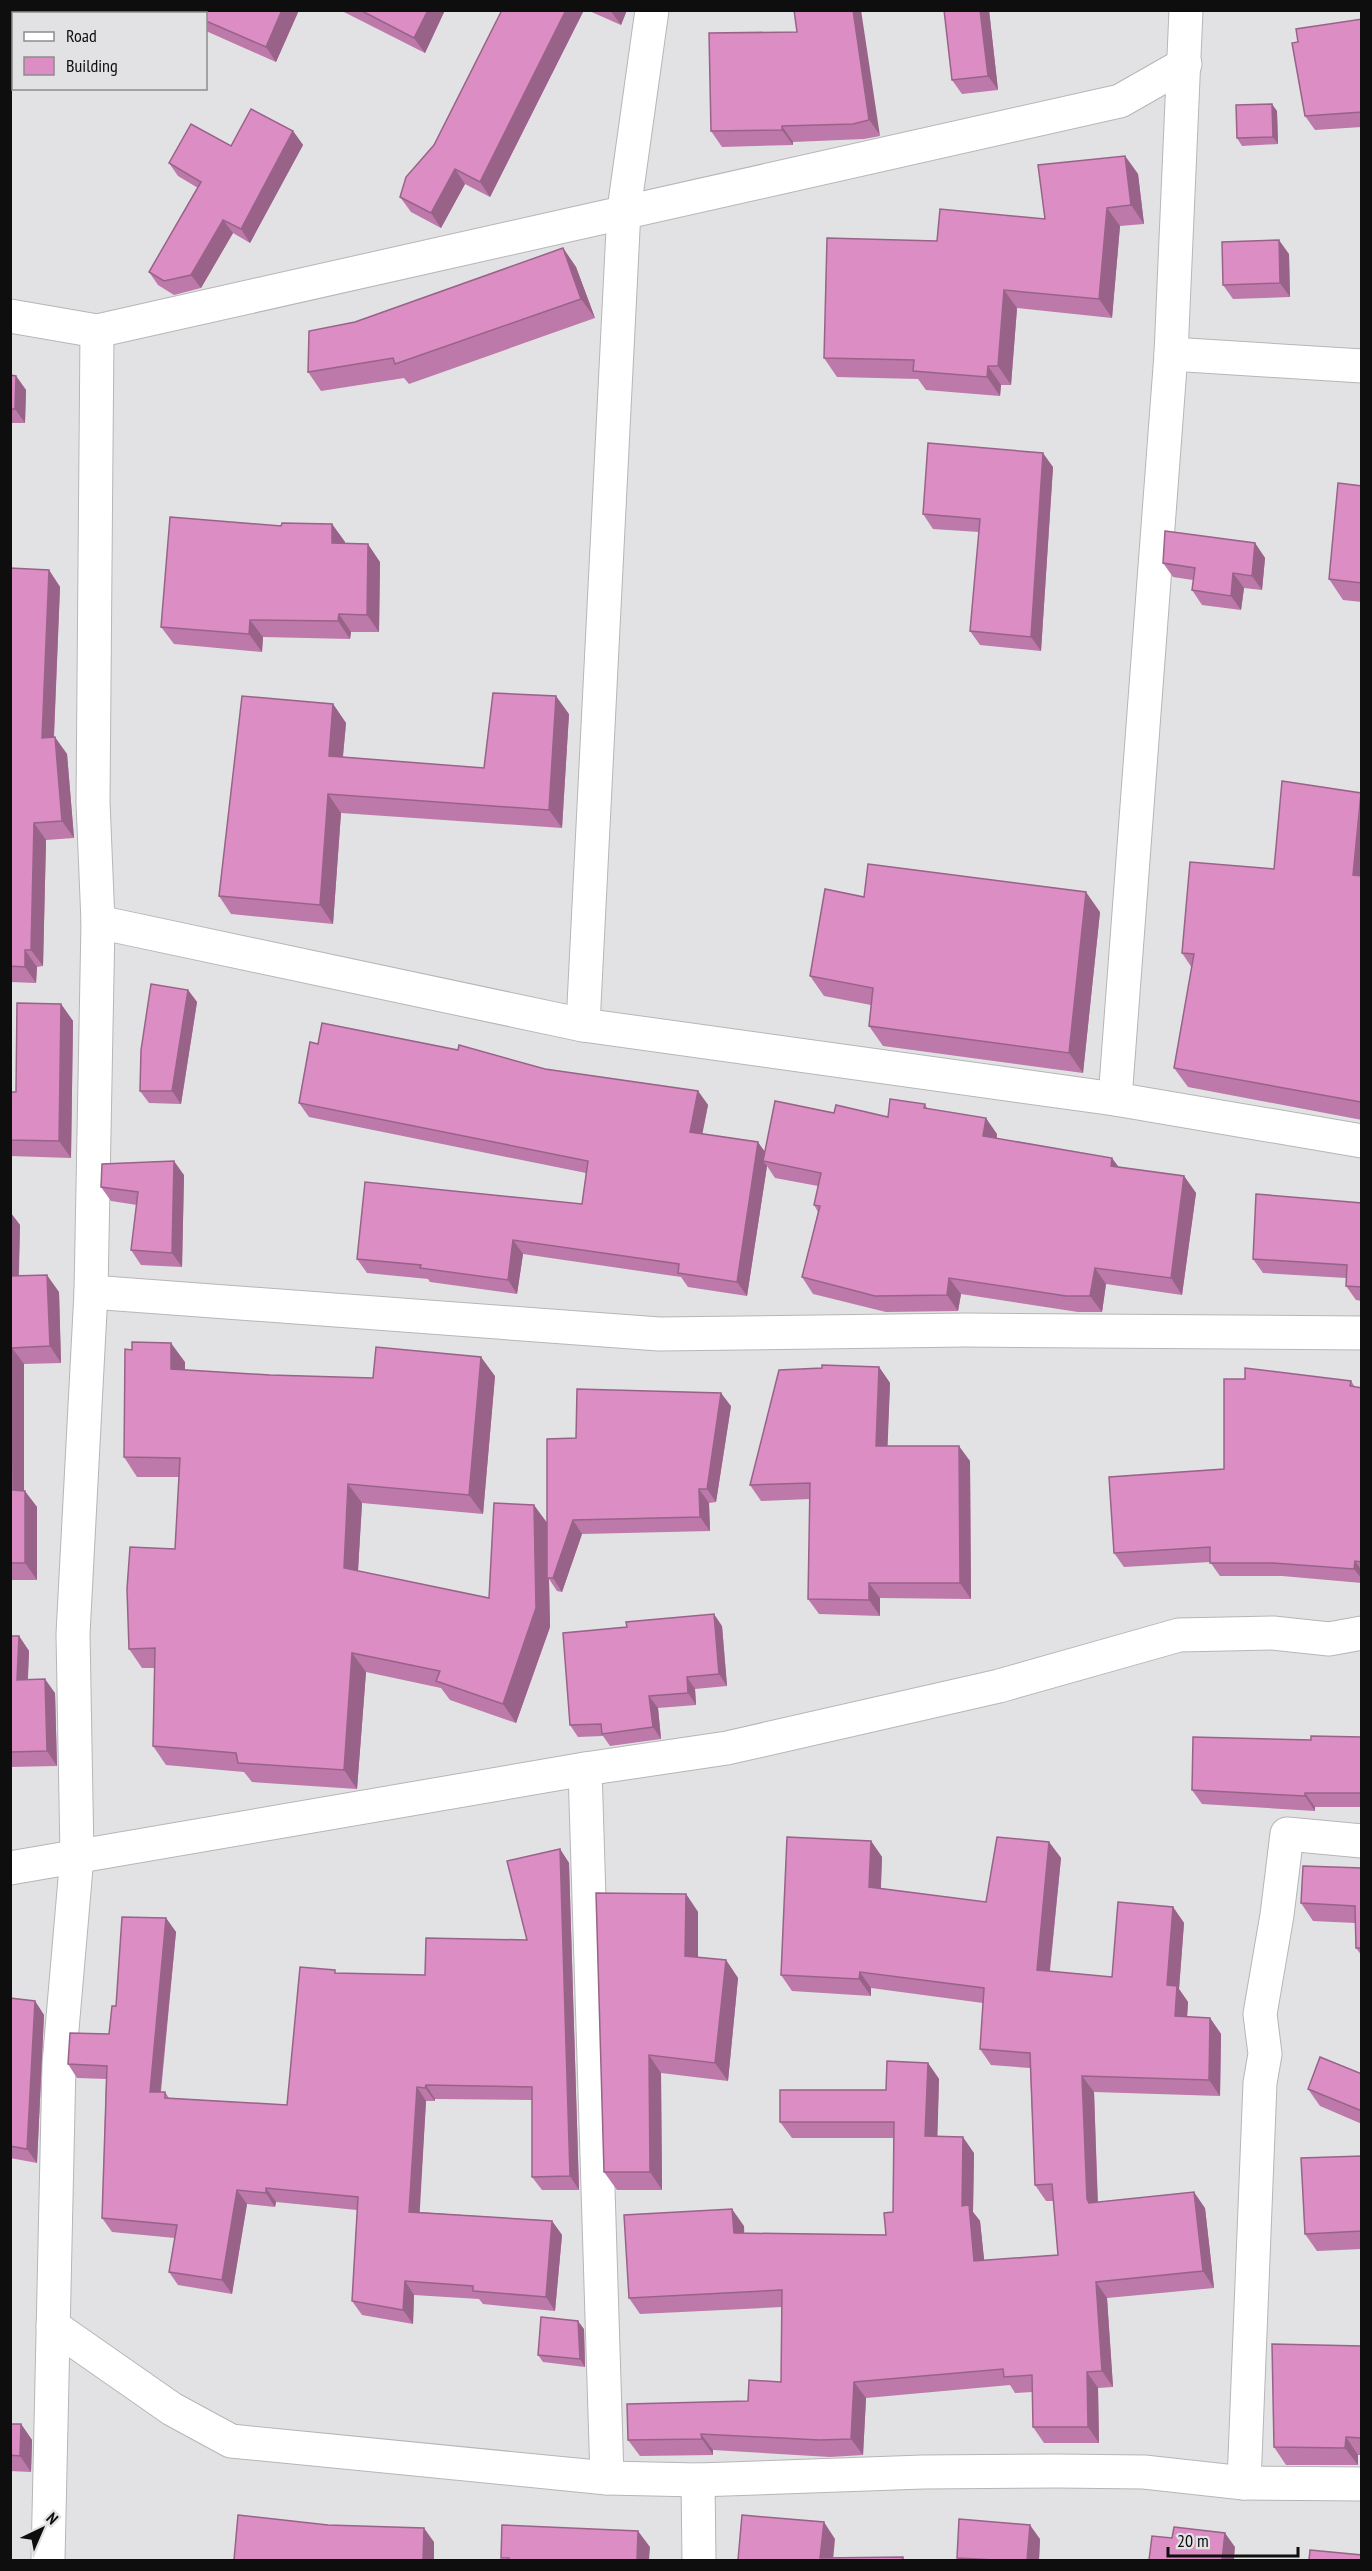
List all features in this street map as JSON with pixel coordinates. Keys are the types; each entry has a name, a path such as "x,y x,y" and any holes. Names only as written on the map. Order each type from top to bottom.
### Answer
{"street":[{"path":"583,1024 624,210 652,10"},
{"path":"1115,1099 1171,354 1186,10"},
{"path":"10,316 97,331 624,210 1120,101 1185,64"},
{"path":"48,2560 59,2064 77,1856 73,1634 91,1292 98,922 93,802 97,331"},
{"path":"1171,354 1362,366"},
{"path":"98,922 583,1024 1115,1099 1362,1140"},
{"path":"91,1292 659,1334 966,1330 1362,1333"},
{"path":"10,1868 585,1769 727,1748 999,1686 1179,1635 1273,1633 1329,1639 1362,1633"},
{"path":"585,1769 607,2478"},
{"path":"1244,2483 1260,2083 1266,2054 1260,2014 1277,1915 1287,1834 1362,1840"},
{"path":"53,2326 172,2409 231,2441 607,2478 698,2481 923,2472 1057,2471 1144,2472 1244,2483 1362,2484"},
{"path":"698,2481 699,2560"}],"building":[{"path":"183,10 282,10 266,47 207,21 207,12"},
{"path":"360,10 428,10 414,38"},
{"path":"502,10 566,10 480,182 455,169 431,213 400,197 406,177 434,145"},
{"path":"794,10 853,10 869,120 853,124 782,126 782,130 711,131 709,33 797,32"},
{"path":"944,10 980,10 988,76 952,80"},
{"path":"1362,19 1362,112 1305,116 1292,43 1298,42 1296,29"},
{"path":"1272,104 1273,137 1237,138 1236,105"},
{"path":"251,109 293,131 241,229 223,220 191,275 164,281 149,272 201,182 169,163 191,124 231,146"},
{"path":"1125,156 1131,205 1107,208 1099,299 1004,290 998,366 988,366 987,377 913,371 914,360 824,358 827,238 937,241 940,209 1045,219 1038,165"},
{"path":"1279,240 1280,283 1223,285 1222,242"},
{"path":"563,248 581,299 395,364 393,358 308,372 309,331 355,322"},
{"path":"10,375 16,376 15,409 10,409"},
{"path":"928,443 1043,453 1031,637 970,631 980,519 923,514"},
{"path":"1338,483 1362,486 1362,583 1329,579"},
{"path":"170,517 281,526 282,523 332,524 332,543 368,544 367,615 339,614 338,621 250,620 249,634 161,627"},
{"path":"1165,531 1255,543 1252,576 1233,573 1231,596 1192,590 1195,568 1163,563"},
{"path":"10,568 49,570 42,738 55,737 62,821 34,823 31,950 25,950 25,967 10,966"},
{"path":"493,693 556,696 549,810 328,794 320,905 219,896 242,696 333,704 329,756 484,768"},
{"path":"1282,781 1361,793 1353,875 1362,876 1361,1102 1174,1068 1194,954 1182,953 1190,862 1274,869"},
{"path":"868,864 1086,892 1069,1053 869,1026 873,988 810,976 825,889 864,897"},
{"path":"151,984 188,990 172,1091 140,1091 141,1050"},
{"path":"17,1003 61,1004 59,1141 10,1140 10,1092 16,1092"},
{"path":"322,1023 458,1050 459,1045 545,1069 698,1091 690,1132 758,1142 737,1282 678,1273 679,1264 513,1240 508,1280 420,1268 421,1265 357,1259 365,1182 582,1204 588,1161 299,1103 310,1042 318,1044"},
{"path":"890,1099 925,1104 924,1108 986,1118 983,1136 1112,1158 1111,1166 1184,1176 1171,1278 1095,1268 1090,1296 1066,1296 949,1278 947,1295 875,1296 802,1277 820,1206 814,1205 821,1173 763,1161 775,1101 834,1113 836,1105 888,1117"},
{"path":"174,1161 172,1253 131,1250 138,1192 101,1187 102,1164"},
{"path":"1256,1194 1362,1203 1362,1287 1346,1286 1347,1265 1253,1259"},
{"path":"47,1275 50,1346 12,1348 13,1490 25,1491 25,1563 10,1563 10,1276"},
{"path":"132,1342 171,1343 171,1369 270,1375 373,1378 376,1347 481,1357 469,1495 348,1484 344,1568 489,1598 494,1503 534,1505 536,1608 503,1704 436,1681 440,1671 352,1653 344,1770 238,1763 236,1753 153,1746 155,1648 129,1649 127,1589 130,1547 175,1549 180,1458 124,1457 125,1349 132,1350"},
{"path":"822,1365 879,1367 876,1446 959,1446 960,1583 869,1583 869,1600 808,1599 810,1483 750,1485 779,1370 822,1368"},
{"path":"1245,1368 1351,1381 1350,1386 1362,1388 1362,1562 1355,1561 1354,1569 1273,1563 1210,1563 1210,1547 1114,1553 1109,1477 1224,1469 1224,1379 1245,1379"},
{"path":"577,1389 721,1393 707,1489 699,1489 700,1517 573,1520 553,1578 547,1578 547,1439 576,1438"},
{"path":"714,1614 719,1674 687,1677 688,1693 649,1696 653,1727 602,1734 601,1724 570,1725 563,1633 627,1627 626,1622"},
{"path":"10,1636 19,1636 17,1680 45,1679 47,1751 10,1752"},
{"path":"1311,1736 1362,1737 1362,1793 1305,1793 1305,1796 1192,1790 1193,1737 1311,1740"},
{"path":"787,1837 871,1841 869,1887 986,1902 997,1837 1049,1842 1037,1970 1112,1977 1118,1902 1173,1907 1167,1985 1177,1986 1175,2016 1210,2018 1209,2080 1082,2076 1087,2199 1089,2203 1194,2192 1203,2271 1096,2282 1102,2371 1087,2372 1088,2427 1033,2427 1032,2375 1004,2377 1003,2369 854,2382 851,2439 819,2440 701,2434 702,2439 628,2440 627,2404 748,2401 749,2380 781,2382 782,2290 629,2298 624,2215 732,2209 734,2233 886,2235 884,2213 893,2212 894,2122 780,2122 780,2090 886,2090 887,2061 928,2063 925,2136 963,2137 962,2206 969,2205 974,2261 1058,2255 1052,2184 1035,2185 1030,2053 980,2049 984,1988 860,1972 859,1979 781,1975"},
{"path":"560,1849 570,2176 532,2177 532,2087 426,2085 425,2088 417,2087 409,2212 552,2221 546,2297 473,2291 473,2286 405,2281 403,2310 352,2301 358,2197 266,2188 266,2193 237,2190 222,2280 169,2272 177,2225 102,2218 107,2066 68,2064 70,2033 109,2034 112,2006 116,2006 122,1917 166,1918 150,2092 165,2092 165,2098 287,2105 300,1967 335,1970 335,1973 425,1975 426,1938 527,1940 507,1861"},
{"path":"1303,1866 1362,1868 1362,1948 1356,1948 1355,1906 1301,1903"},
{"path":"596,1893 686,1894 685,1956 726,1960 715,2063 649,2055 650,2172 604,2172"},
{"path":"10,1998 35,2001 27,2149 10,2146"},
{"path":"1320,2057 1362,2074 1362,2111 1308,2089"},
{"path":"1362,2156 1362,2231 1305,2234 1301,2158"},
{"path":"541,2317 578,2321 580,2359 538,2355"},
{"path":"1272,2344 1362,2346 1362,2438 1346,2437 1345,2448 1274,2447"},
{"path":"10,2424 21,2424 20,2456 10,2455"},
{"path":"238,2515 328,2525 424,2528 423,2560 234,2560"},
{"path":"742,2515 824,2522 820,2558 903,2557 903,2560 738,2560"},
{"path":"959,2519 1030,2525 1027,2560 957,2558"},
{"path":"502,2525 638,2531 637,2560 509,2560 509,2558 501,2558"},
{"path":"1174,2527 1225,2533 1222,2560 1149,2560 1152,2536 1172,2538"},
{"path":"1310,2550 1362,2555 1362,2560 1309,2560"}]}
